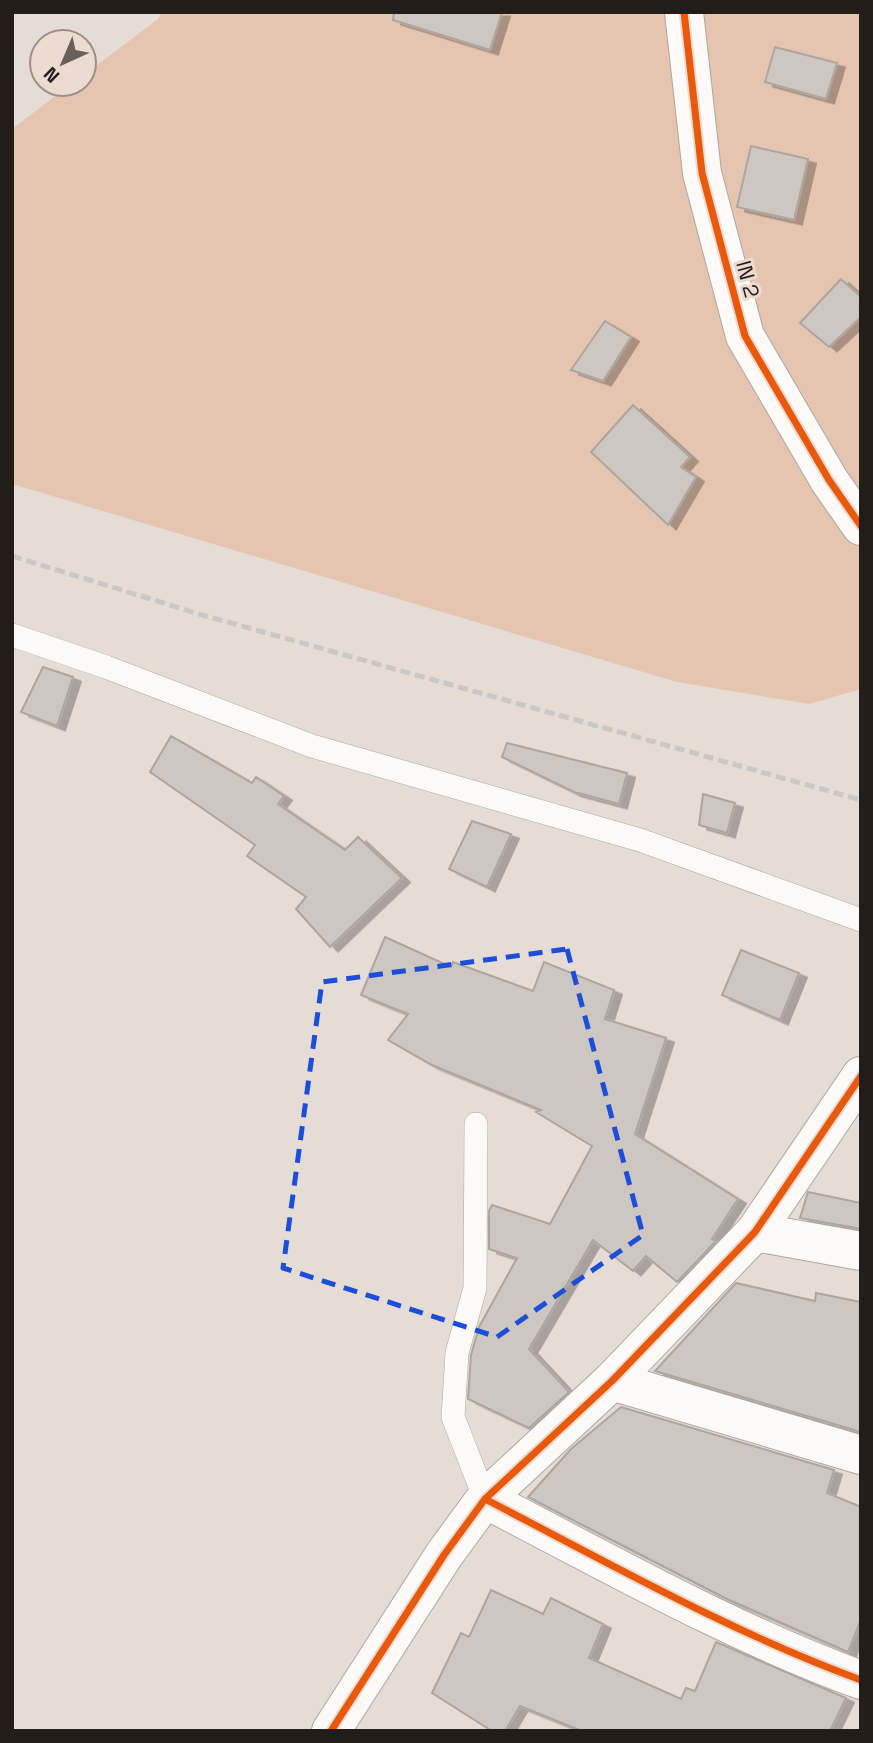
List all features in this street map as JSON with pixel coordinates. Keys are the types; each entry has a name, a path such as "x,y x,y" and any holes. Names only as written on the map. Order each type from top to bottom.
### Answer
{"street":[{"name":"IN 2","path":"684,12 702,173 745,335 829,480 861,526"},
{"path":"331,1731 444,1555 485,1499 612,1381 755,1232 861,1076"},
{"path":"755,1232 861,1251"},
{"path":"612,1381 861,1455"},
{"path":"485,1499 705,1614 788,1653 861,1680"}],"lane":[{"path":"12,635 106,667 312,746 640,840 861,920"},
{"path":"476,1124 475,1287 457,1353 453,1417 485,1499"}],"highlighted area":[{"path":"567,949 643,1235 497,1337 283,1268 322,982"}],"shaded area":[{"path":"162,12 861,12 861,689 809,704 677,682 12,484 12,129 53,98 98,98 98,64 158,19"}],"building":[{"path":"394,12 502,12 490,50 393,20"},
{"path":"775,47 837,63 826,99 765,82"},
{"path":"751,146 808,159 794,220 737,207"},
{"path":"841,279 861,297 861,317 829,347 800,323"},
{"path":"605,321 631,337 603,381 571,370"},
{"path":"633,405 690,457 681,467 696,477 668,525 591,452"},
{"path":"43,667 73,677 57,726 21,712"},
{"path":"171,736 252,783 256,777 284,796 278,804 345,850 358,837 402,878 330,947 296,909 306,897 247,856 255,845 150,772"},
{"path":"507,743 627,773 619,804 574,792 502,757"},
{"path":"703,794 735,803 727,833 699,825"},
{"path":"472,821 511,834 487,887 449,869"},
{"path":"385,937 451,967 453,962 533,991 544,962 614,990 605,1019 666,1038 635,1134 738,1199 712,1239 716,1241 677,1282 646,1256 633,1271 593,1240 529,1349 569,1392 529,1428 468,1399 471,1355 479,1327 517,1258 489,1249 489,1211 492,1205 550,1224 592,1146 536,1112 541,1110 432,1065 388,1040 408,1014 361,995"},
{"path":"741,950 799,973 780,1020 722,995"},
{"path":"808,1192 861,1203 861,1229 800,1218"},
{"path":"736,1283 815,1301 816,1293 861,1302 861,1432 655,1371"},
{"path":"621,1407 834,1470 827,1493 861,1507 861,1619 848,1652 727,1599 528,1497 571,1449"},
{"path":"491,1590 543,1614 551,1598 603,1624 589,1658 681,1699 686,1688 695,1691 716,1642 846,1698 830,1731 582,1731 520,1706 505,1731 492,1731 432,1693 461,1633 469,1637"}],"railway":[{"path":"12,556 199,614 861,800"}],"cycle path":[{"path":"684,12 702,173 745,336 829,480 861,526"},
{"path":"331,1731 444,1555 485,1499 612,1381 755,1232 861,1076"},
{"path":"485,1499 717,1619 861,1680"}]}
